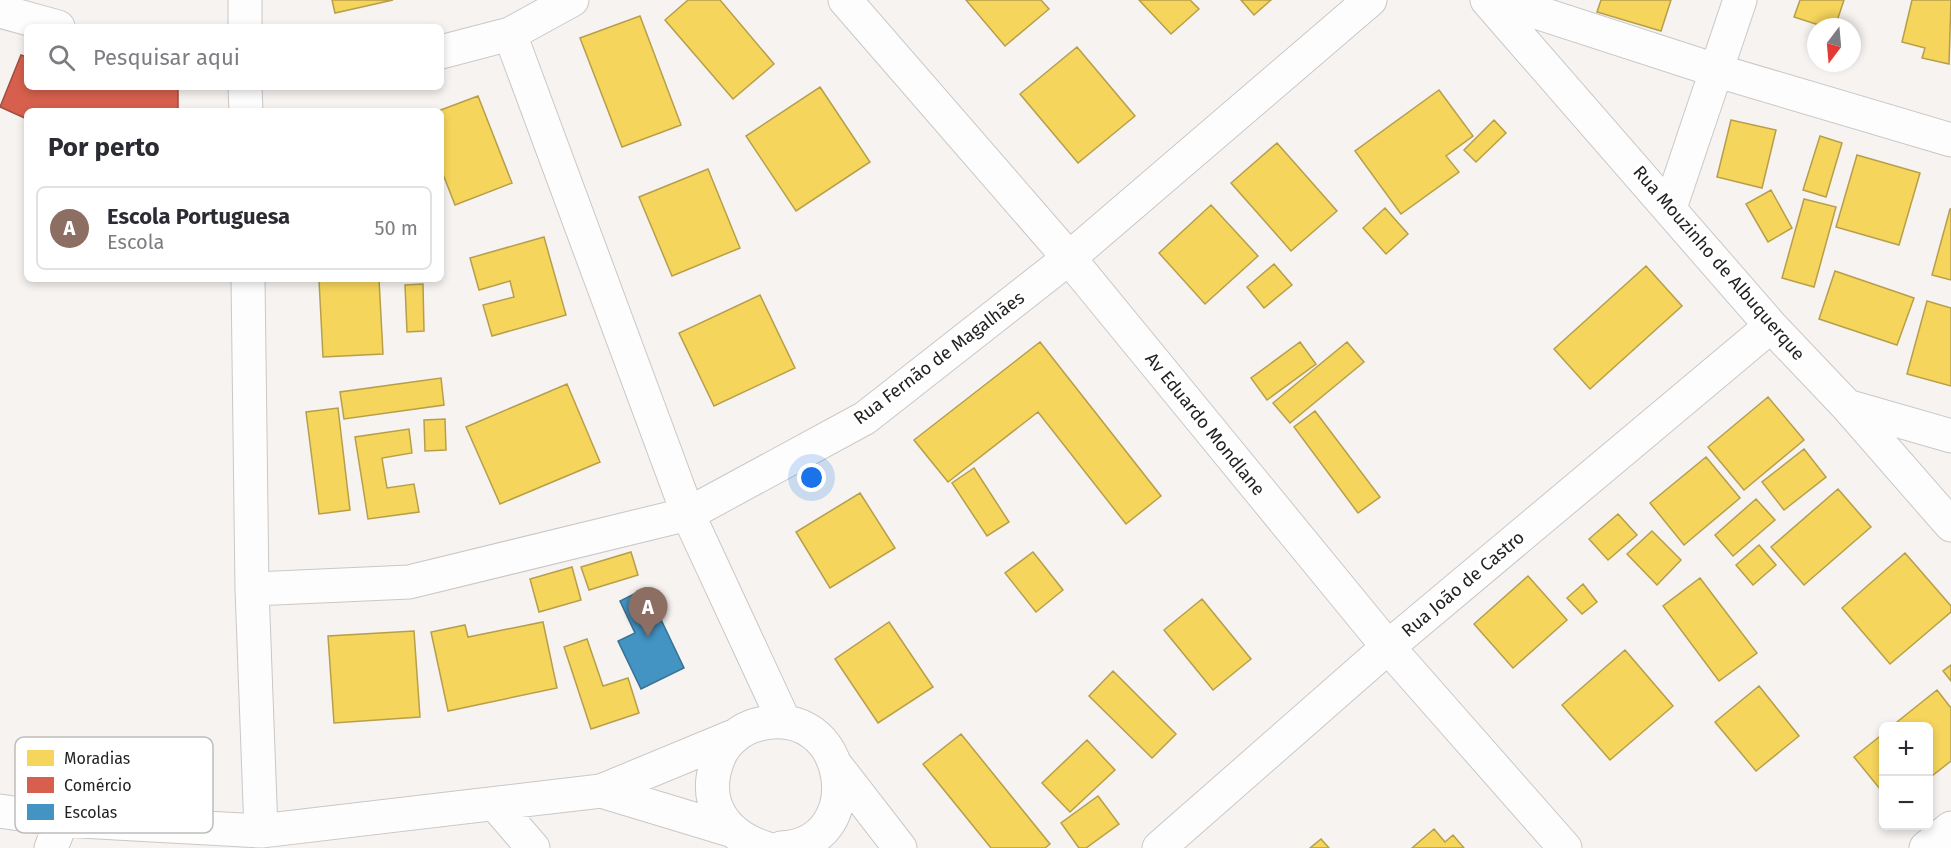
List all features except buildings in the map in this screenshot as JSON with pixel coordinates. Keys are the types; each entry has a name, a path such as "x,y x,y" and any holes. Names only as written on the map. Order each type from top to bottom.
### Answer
{"street":[{"path":"245,0 245,24"},
{"path":"444,51 510,34 572,0"},
{"name":"Av Eduardo Mondlane","path":"845,0 1069,258 1388,646 1565,848"},
{"name":"Rua Fernão de Magalhães","path":"252,589 409,582 688,514 865,418 1069,258 1370,0"},
{"name":"Rua Mouzinho de Albuquerque","path":"1487,0 1771,326 1847,406 1951,525"},
{"path":"1499,0 1718,71 1951,140"},
{"path":"1670,208 1740,0"},
{"path":"0,11 47,24"},
{"path":"510,34 688,514 784,721"},
{"path":"248,282 252,589 261,831"},
{"name":"Rua João de Castro","path":"1159,848 1388,646 1771,326"},
{"path":"1847,406 1951,436"},
{"path":"213,832 261,831 601,791 734,736 749,727 784,721 802,727 818,737 830,751 838,768 900,848"},
{"path":"730,830 718,813 712,792 713,772 721,752 734,736"},
{"path":"781,848 789,848 808,840 825,827 836,809 840,789 838,768"},
{"path":"601,791 730,830 747,842 765,848"},
{"path":"496,805 533,848"},
{"path":"0,811 15,817"},
{"path":"1926,848 1951,828"},
{"path":"57,834 125,833"}],"place":[{"name":"Escola Portuguesa","path":"648,637"}]}
